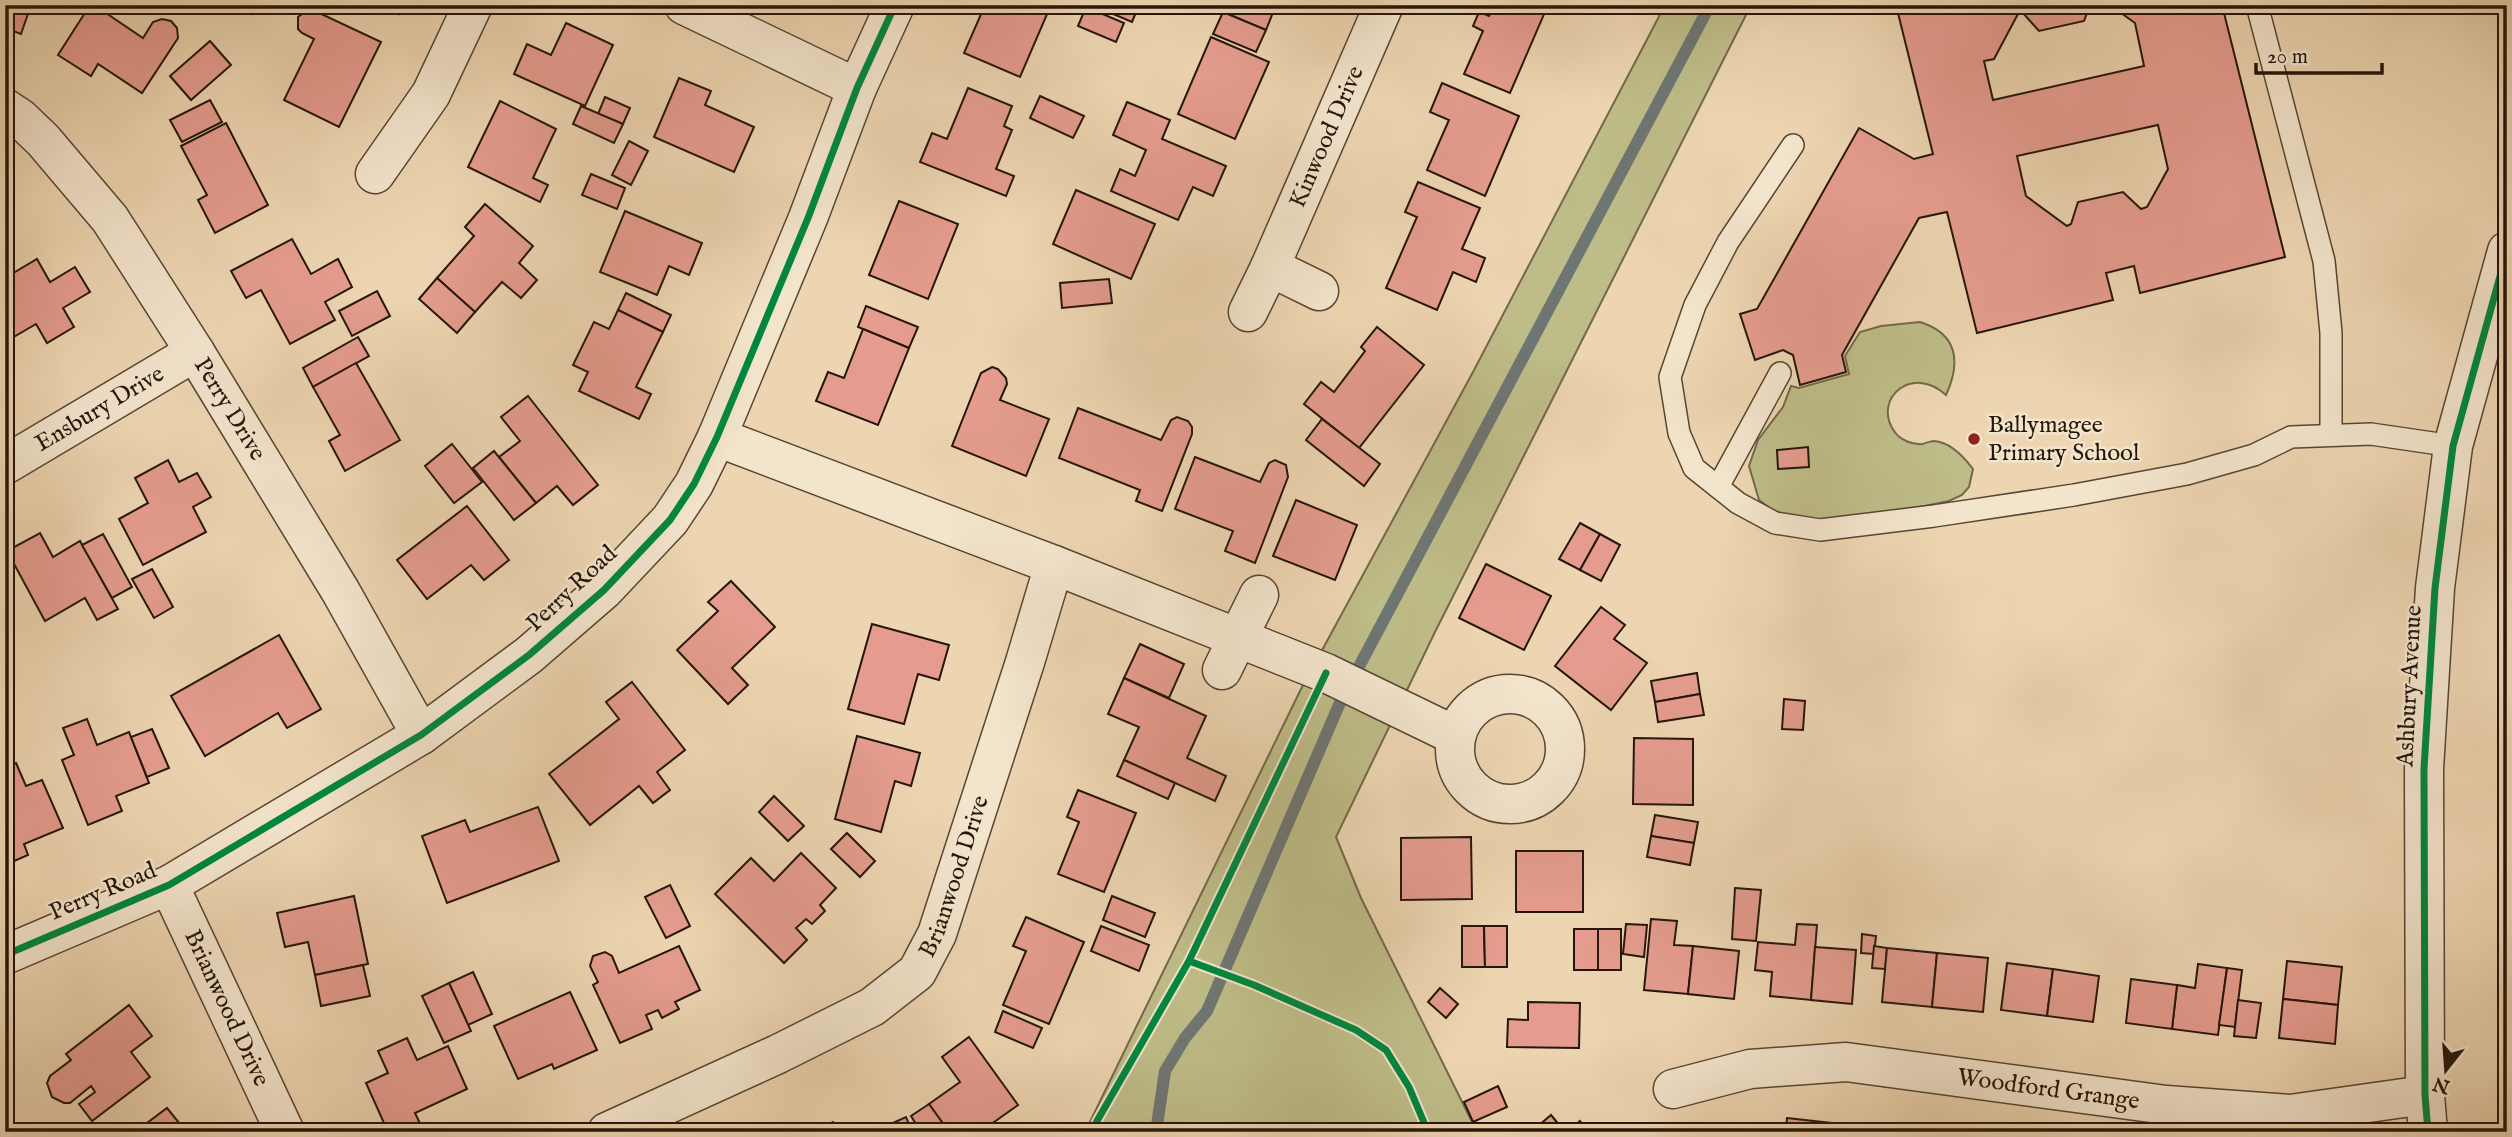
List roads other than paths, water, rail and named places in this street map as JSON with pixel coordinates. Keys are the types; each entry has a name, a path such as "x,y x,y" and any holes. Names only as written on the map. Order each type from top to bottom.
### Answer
{"street":[{"path":"375,174 431,94 474,5"},
{"path":"684,5 858,88"},
{"name":"Perry Road","path":"5,955 169,886 421,735 528,655 604,590 670,520 694,484 717,437 808,218 858,88 895,5"},
{"name":"Kinwood Drive","path":"1248,312 1384,5"},
{"name":"Perry Drive","path":"5,108 43,140 110,219 195,352 341,592 421,735"},
{"name":"Ashbury Avenue","path":"2427,1113 2424,769 2435,588 2453,446 2507,251"},
{"path":"1270,267 1319,290"},
{"name":"Ensbury Drive","path":"5,465 195,352"},
{"path":"717,437 1054,565 1230,654 1326,673 1456,736"},
{"name":"Brianwood Drive","path":"607,1132 778,1054 872,1007 917,972 937,934 1054,565"},
{"path":"1230,654 1259,596"},
{"name":"Brianwood Drive","path":"169,886 285,1132"},
{"name":"Woodford Grange","path":"1673,1089 1750,1069 1846,1062 2166,1105 2290,1114 2427,1113"}],"lane":[{"path":"2257,5 2324,261 2331,333 2331,435"},
{"path":"1794,145 1728,242 1695,304 1670,377 1679,433 1694,468 1738,503 1775,523 1819,530 1947,514 2187,474 2253,456 2291,437 2371,434 2453,446"},
{"path":"1718,487 1780,373"}],"waterway":[{"path":"1354,676 1710,5"},
{"path":"1156,1132 1165,1071 1185,1038 1207,1011 1342,698"}],"place":[{"name":"Ballymagee Primary School","path":"1974,439"}]}
